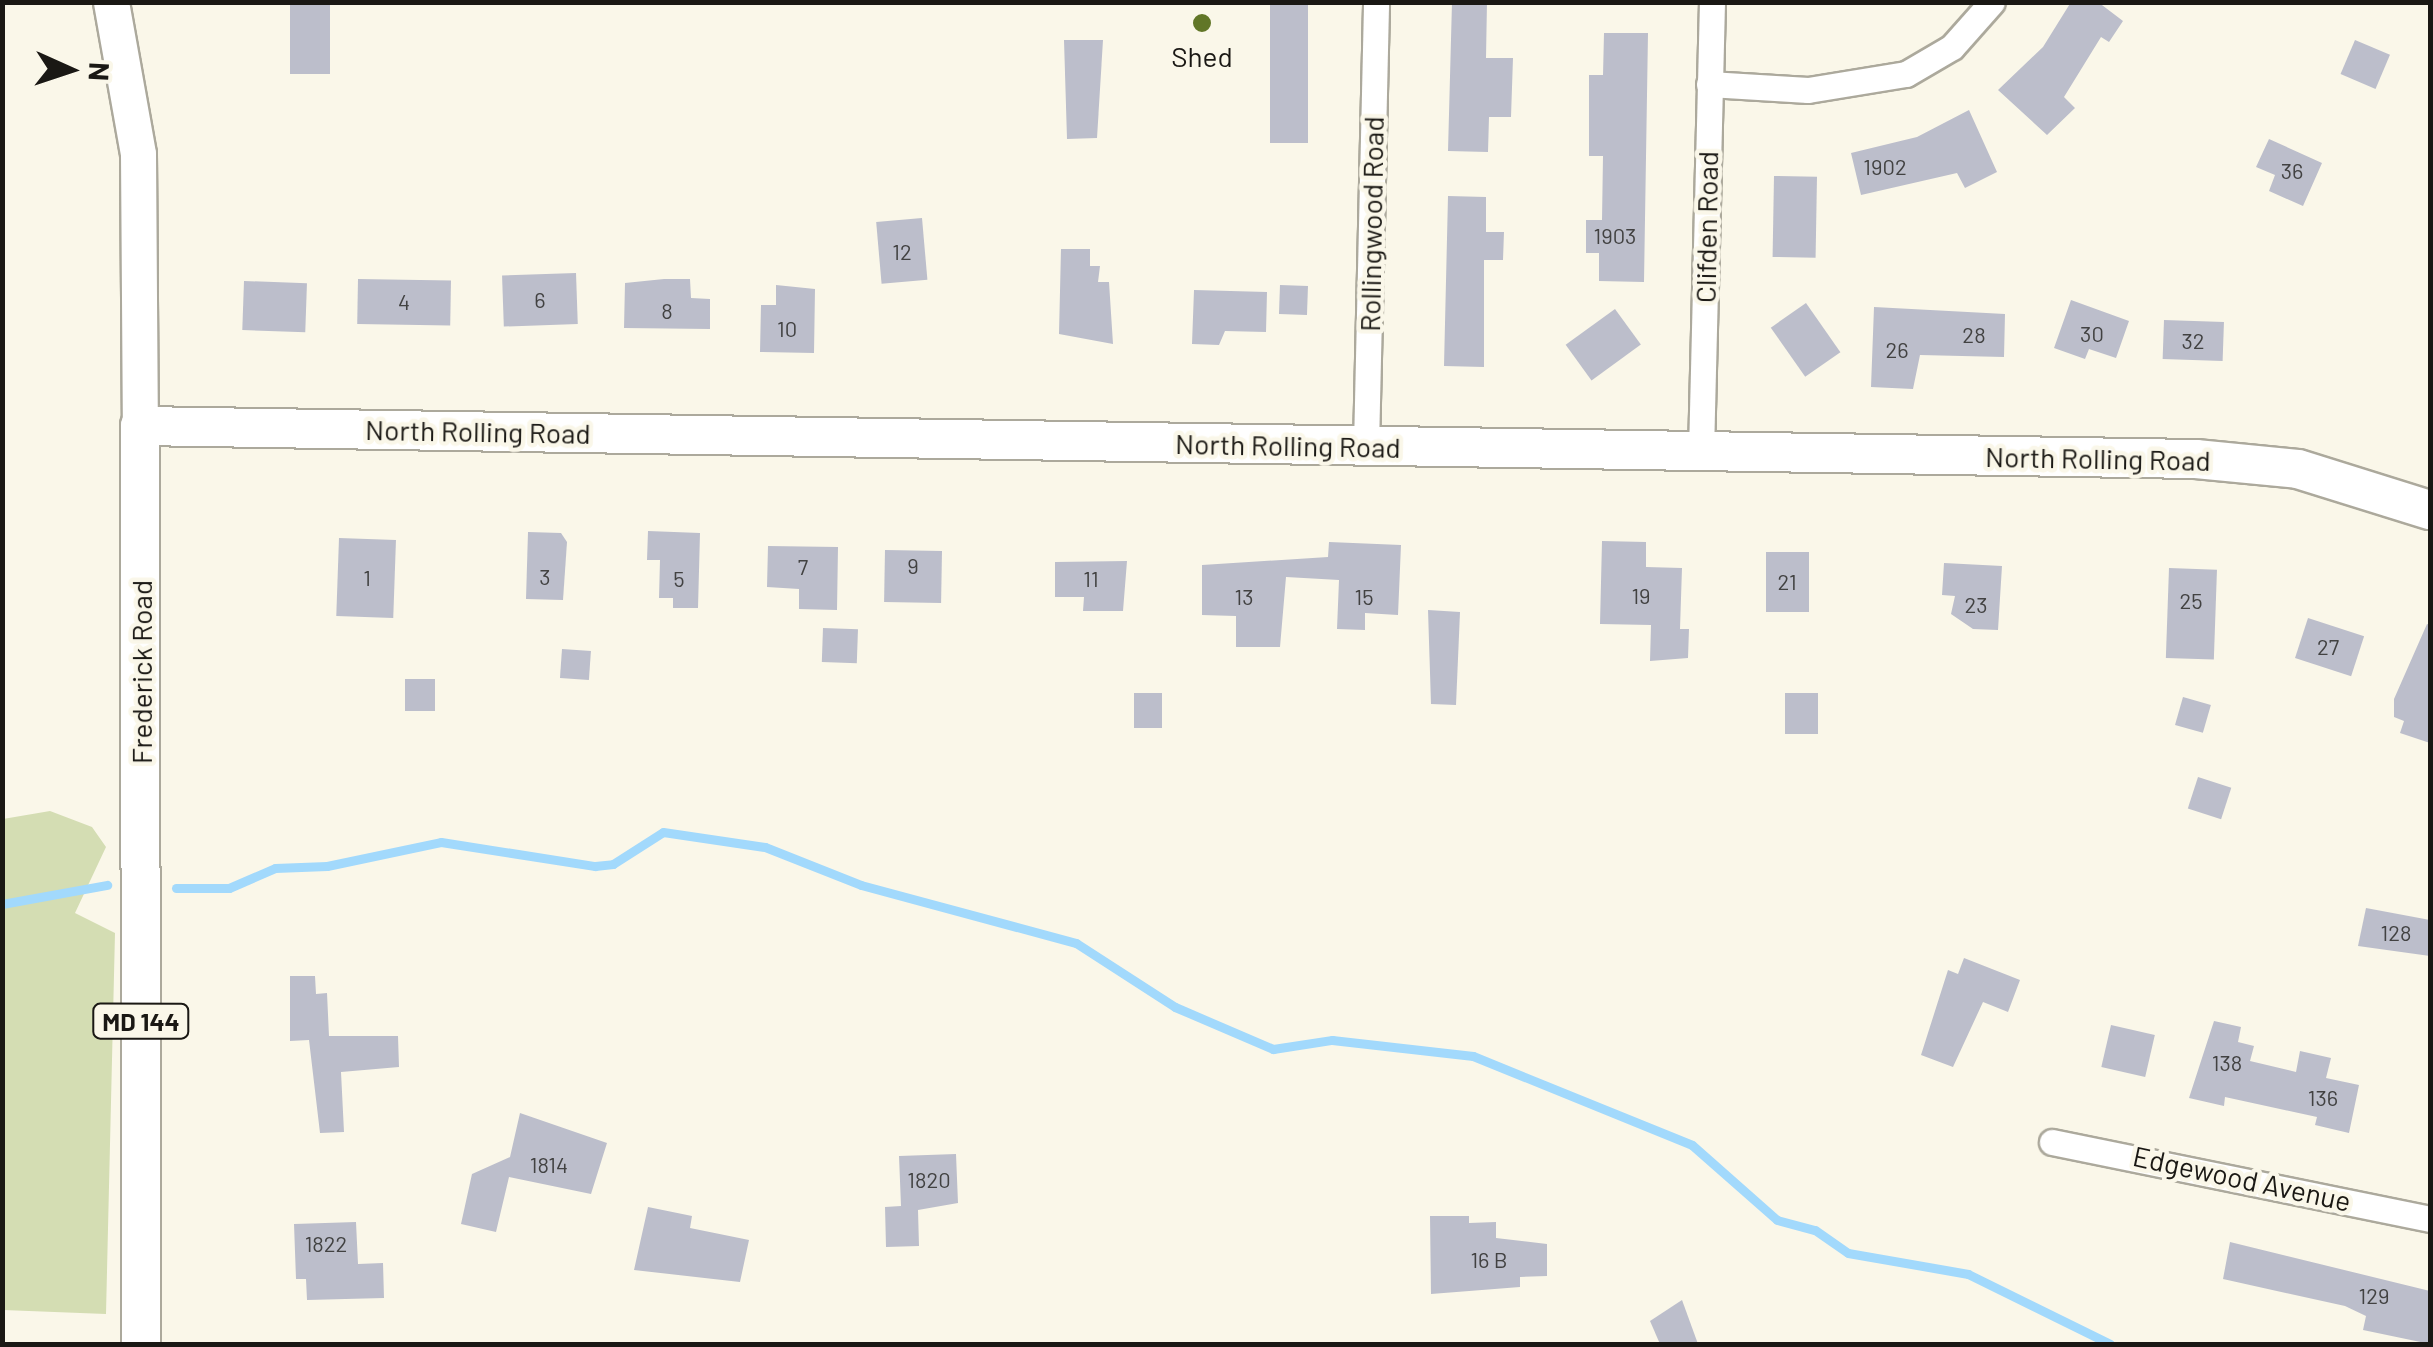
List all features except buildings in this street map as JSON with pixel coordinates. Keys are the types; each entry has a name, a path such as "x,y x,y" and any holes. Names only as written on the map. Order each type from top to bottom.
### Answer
{"main road":[{"name":"Frederick Road","path":"110,2 138,154 141,1344"},
{"name":"North Rolling Road","path":"140,426 2196,459 2298,469 2430,510"}],"street":[{"name":"Rollingwood Road","path":"1366,446 1376,2"},
{"name":"Clifden Road","path":"1701,452 1712,2"},
{"path":"1709,84 1808,90 1906,74 1952,47 1992,2"},
{"name":"Edgewood Avenue","path":"2052,1142 2430,1219"}],"green space":[{"path":"50,811 92,827 106,847 75,913 115,933 106,1314 3,1310 3,819"}],"waterway":[{"path":"176,888 229,888 275,868 327,866 441,842 595,866 613,864 663,832 765,847 861,885 1076,943 1175,1007 1273,1049 1332,1040 1473,1056 1692,1145 1777,1220 1815,1230 1848,1253 1968,1274 2110,1344"},
{"path":"2,904 107,885"}],"place":[{"name":"Shed","path":"1202,23"}]}
